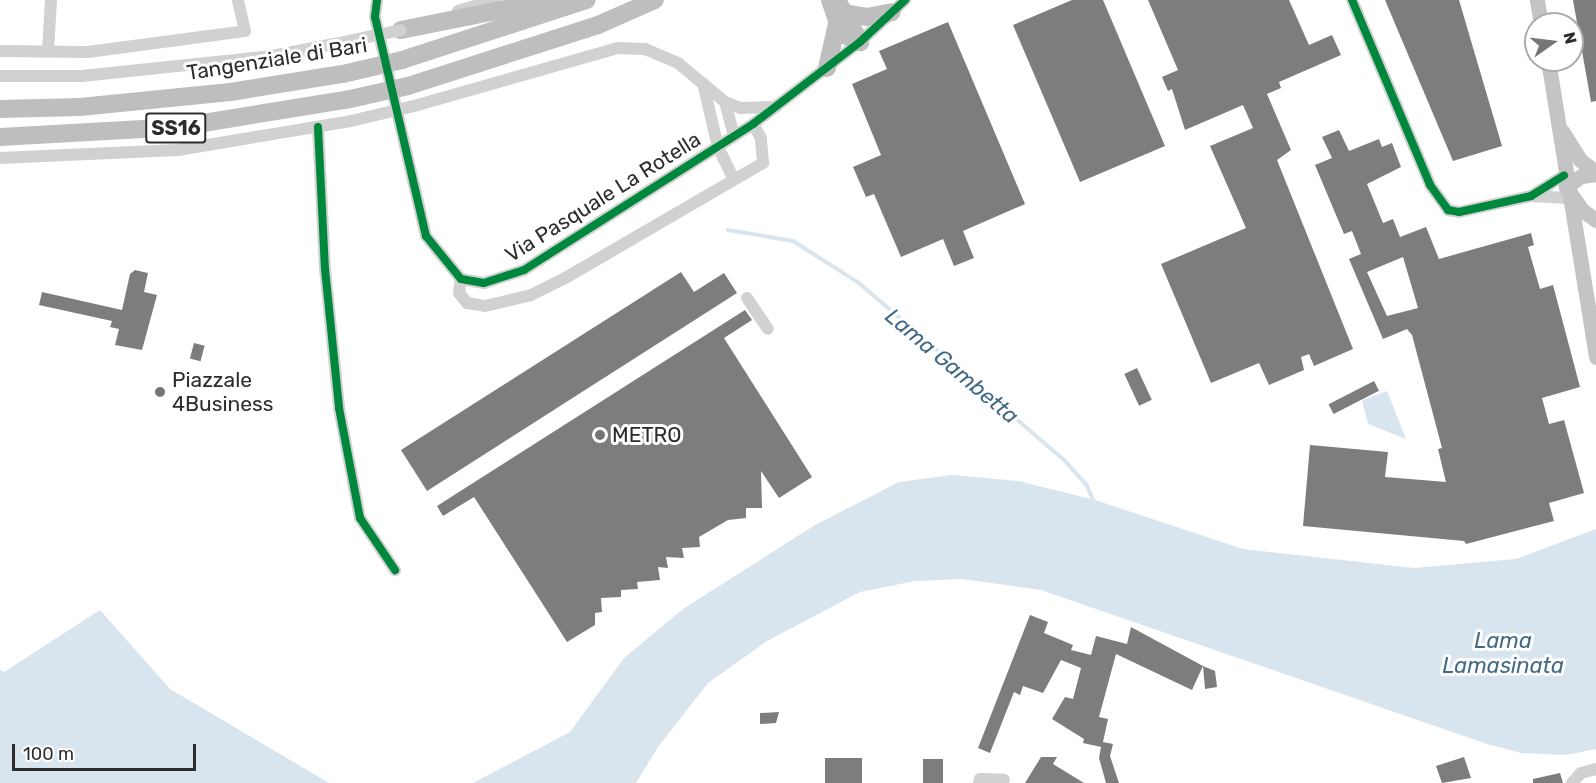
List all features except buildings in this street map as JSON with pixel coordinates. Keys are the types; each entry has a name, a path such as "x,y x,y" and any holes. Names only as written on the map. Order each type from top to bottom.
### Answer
{"highway":[{"path":"401,30 550,0"},
{"name":"Tangenziale di Bari","path":"0,109 80,107 230,92 343,74 402,60 587,0"},
{"name":"SS16","path":"0,137 179,127 350,99 408,86 598,25 655,0"},
{"path":"830,0 841,13 842,33 860,42"},
{"path":"841,13 867,17 898,6"},
{"path":"827,68 841,13"}],"main road":[{"path":"1550,72 1559,122 1566,187 1596,357"},
{"path":"1559,122 1580,160 1596,173"},
{"path":"1566,187 1581,176 1596,173"},
{"path":"1566,187 1582,210 1596,220"}],"street":[{"path":"48,51 51,0"},
{"path":"0,51 88,52 245,31 238,0"},
{"path":"0,76 82,76 272,56 401,30 494,0"},
{"path":"1352,0 1439,201 1448,210 1459,212 1566,187"},
{"path":"378,1 375,17 426,236 461,279 459,293 466,303 485,306 531,296 733,178 763,163 761,138 753,124"},
{"name":"Via Pasquale La Rotella","path":"461,279 484,283 524,270 753,124 860,42 898,6"},
{"path":"0,158 178,150 318,127 414,106 617,48 645,49 678,63 725,102 741,108 776,107"},
{"path":"703,83 718,147 733,178"},
{"path":"725,102 734,135"},
{"path":"318,127 326,279 339,408 360,518 395,570"},
{"path":"1531,196 1566,187"},
{"path":"747,298 768,328"},
{"path":"1572,783 1581,773 1596,769"},
{"path":"980,783 980,779 1004,780"}],"water":[{"path":"1387,391 1406,439 1368,424 1362,400"},
{"name":"Lama Lamasinata","path":"952,475 1018,481 1095,500 1243,549 1414,568 1516,559 1596,529 1596,749 1566,755 1521,753 1487,744 1041,590 962,579 915,581 860,592 767,641 708,683 658,747 636,783 473,783 570,732 624,658 683,609 815,525 899,482"},
{"path":"100,610 170,689 329,783 0,783 0,670 4,672"}],"waterway":[{"name":"Lama Gambetta","path":"728,230 793,241 859,283 1065,461 1086,484 1095,504"}],"cycle path":[{"path":"377,0 375,17 426,236 461,279 484,283 524,270 753,124 860,42 905,0"},
{"path":"1352,0 1430,185 1448,210 1459,212 1531,196 1564,175"},
{"path":"318,127 325,269 339,408 360,518 395,570"}],"place":[{"name":"Piazzale 4Business","path":"160,392"},
{"name":"METRO","path":"600,435"}]}
